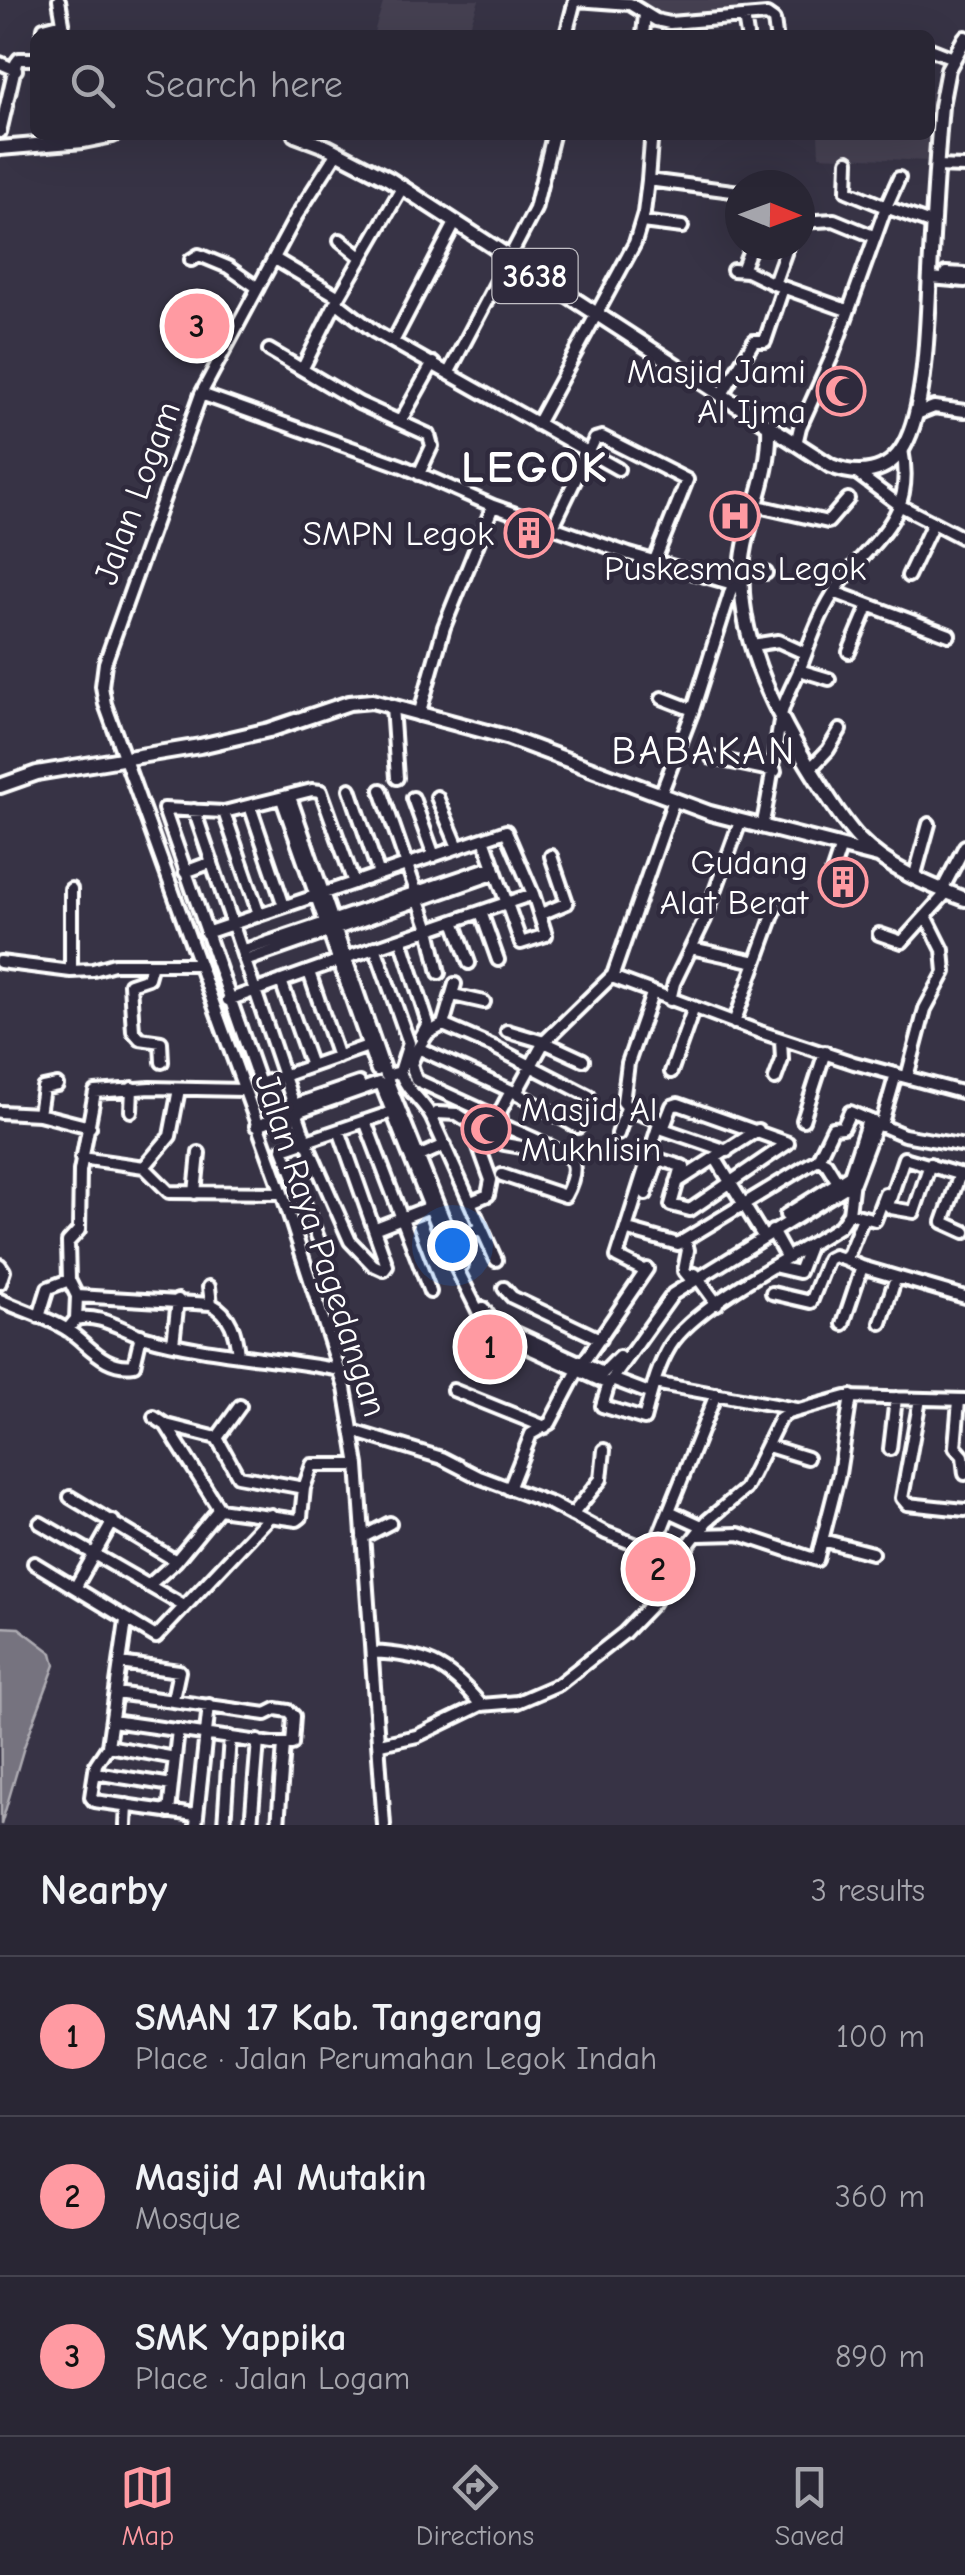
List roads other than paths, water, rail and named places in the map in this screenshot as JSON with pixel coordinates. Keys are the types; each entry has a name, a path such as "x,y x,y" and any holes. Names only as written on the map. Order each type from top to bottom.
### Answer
{"main road":[{"path":"858,474 885,465 902,449 916,414 934,224 937,84 965,38"},
{"path":"0,148 66,140"},
{"name":"3638","path":"310,140 402,188 831,466 858,474"},
{"path":"769,427 770,456 739,579 758,666 780,717 840,816 878,856 914,878 965,899"},
{"path":"770,456 790,441"},
{"path":"0,786 37,772 124,760 269,730 360,701 506,737 740,822 878,856"}],"street":[{"path":"43,30 63,23 59,0"},
{"path":"567,30 576,0 630,4 670,29 698,22 770,16 775,30"},
{"path":"643,30 645,14"},
{"path":"744,17 745,30"},
{"path":"717,21 718,30"},
{"path":"697,30 698,22"},
{"path":"935,50 952,58"},
{"path":"0,132 19,60 30,59"},
{"path":"0,62 16,70"},
{"path":"450,372 542,191 552,140"},
{"path":"537,424 635,243 642,222 651,142"},
{"name":"Jalan Logam","path":"124,760 105,704 105,663 202,394 297,216 336,154"},
{"path":"848,161 847,191 934,224"},
{"path":"936,166 965,167"},
{"path":"790,441 833,354 873,236 899,178"},
{"path":"648,180 725,190"},
{"path":"303,368 402,188"},
{"path":"815,221 834,220 873,236"},
{"path":"393,342 455,222"},
{"path":"642,222 682,227"},
{"path":"340,240 362,258"},
{"path":"190,260 199,255 228,267 258,288"},
{"path":"275,258 393,342 618,469"},
{"path":"744,260 738,270 846,310"},
{"path":"721,396 754,341 765,341 784,260"},
{"path":"930,275 965,277"},
{"path":"269,350 359,403 429,435 432,440 419,474"},
{"path":"401,420 432,363"},
{"path":"202,394 419,474 493,506 655,560 739,579 766,573"},
{"path":"916,414 934,407 965,410"},
{"path":"554,526 594,439 602,437 687,480 655,560"},
{"path":"762,827 775,772 780,717 814,630 834,592 891,527 901,506 906,468 902,449"},
{"path":"858,474 901,506 965,539"},
{"path":"758,506 828,522 848,499"},
{"path":"419,715 444,627 493,506"},
{"path":"908,576 933,522"},
{"path":"499,1118 544,1042 612,977 693,710 739,579"},
{"path":"834,592 949,635"},
{"path":"848,652 868,606"},
{"path":"752,645 778,641 800,651"},
{"path":"799,670 829,678"},
{"path":"662,698 693,710"},
{"path":"392,706 396,778"},
{"path":"810,768 840,730"},
{"path":"712,758 775,772"},
{"name":"Jalan Raya Pagedangan","path":"124,760 282,1193 340,1370 358,1465 384,1825"},
{"path":"350,789 379,874"},
{"path":"380,790 429,930 439,973"},
{"path":"354,883 321,791 224,812 166,808 164,812 260,1084 368,1046"},
{"path":"436,797 458,847"},
{"path":"286,798 392,1112 433,1206 494,1323 580,1367 607,1373 661,1300 852,1178"},
{"path":"413,798 434,856"},
{"path":"250,806 284,906"},
{"path":"194,810 306,1141 350,1241 377,1268 384,1270 387,1266 376,1228 339,1130"},
{"path":"224,812 260,914"},
{"path":"670,1000 740,822"},
{"path":"914,878 929,824"},
{"path":"206,932 504,831 510,833 547,934 522,944 484,839"},
{"path":"828,885 841,846"},
{"path":"879,934 902,942 944,891 965,846"},
{"path":"540,914 567,903 550,856"},
{"path":"185,872 212,862"},
{"path":"244,956 495,870"},
{"path":"71,889 71,971"},
{"path":"228,1000 534,894"},
{"path":"734,1022 776,908"},
{"path":"481,912 498,960"},
{"path":"694,1276 663,1305 610,1381 602,1406 644,1418 671,1344 717,1304 840,1226 849,1213 852,1178 860,1155 901,1076 924,1009 945,972 942,950 926,916"},
{"path":"454,921 470,964"},
{"path":"256,1126 400,1072 428,1023 401,939"},
{"path":"376,947 414,1046 411,1064 416,1080 499,1118 502,1124 561,1153 574,1168 565,1196 502,1176"},
{"path":"691,948 756,962"},
{"path":"342,959 368,1046 418,1157 444,1246 488,1328 610,1381 716,1394 797,1410"},
{"path":"0,962 71,971 114,964 198,964"},
{"path":"152,964 148,978 130,984 132,1031 140,1039 161,1042 162,1062"},
{"path":"309,972 338,1057"},
{"path":"612,977 693,1010 782,1039 901,1076 964,1090"},
{"path":"282,981 311,1066"},
{"path":"414,1046 443,1025 454,990 484,1002"},
{"path":"618,1134 628,1108 623,1094 628,1063 652,994"},
{"path":"672,1072 693,1010"},
{"path":"443,1025 588,1096"},
{"path":"507,1030 583,1060"},
{"path":"775,1079 782,1060 782,1039"},
{"path":"414,1046 513,1092 578,1128"},
{"path":"803,1120 824,1052"},
{"path":"400,1072 405,1085 426,1105 496,1260"},
{"path":"38,1114 43,1088 58,1085"},
{"path":"67,1330 76,1318 77,1296 69,1280 68,1242 79,1230 81,1158 95,1092 132,1088 243,1090"},
{"path":"131,1111 132,1088"},
{"path":"144,1167 170,1136 179,1089"},
{"path":"682,1166 670,1205 690,1210 788,1143 678,1104 672,1106 663,1129 727,1151"},
{"path":"509,1489 532,1434 546,1427 580,1367 646,1270 617,1258 659,1124 658,1120 628,1108"},
{"path":"0,1112 38,1114 90,1127"},
{"path":"318,1238 283,1149 392,1112"},
{"path":"432,1118 437,1112 457,1114 470,1122 491,1180 488,1194 470,1202"},
{"path":"628,1230 675,1244 684,1240 818,1159 832,1128 842,1127 849,1112 904,1135 965,1146"},
{"path":"364,1121 430,1292"},
{"path":"676,1182 758,1130"},
{"path":"849,1213 871,1222 878,1218 904,1135"},
{"path":"504,1144 561,1153"},
{"path":"418,1157 445,1145"},
{"path":"195,1193 199,1153"},
{"path":"81,1158 144,1167 165,1191 282,1193"},
{"path":"646,1194 658,1159 699,1170"},
{"path":"716,1159 787,1258"},
{"path":"818,1159 826,1163 841,1187"},
{"path":"930,1164 914,1212 889,1206 902,1159 930,1164 962,1175 943,1223 965,1232"},
{"path":"376,1228 433,1206"},
{"path":"846,1260 861,1223"},
{"path":"451,1242 480,1228"},
{"path":"684,1240 688,1250 684,1271 694,1276 717,1304"},
{"path":"773,1266 799,1272 809,1246"},
{"path":"772,1293 811,1302 828,1259 834,1256 965,1298"},
{"path":"0,1265 4,1271 0,1283"},
{"path":"843,1324 862,1267"},
{"path":"882,1323 896,1277"},
{"path":"39,1318 48,1288 69,1280"},
{"path":"209,1288 211,1304"},
{"path":"504,1288 512,1297 600,1339"},
{"path":"77,1296 211,1304 222,1311 236,1334 238,1355"},
{"path":"0,1300 67,1330 90,1351 128,1367 134,1365 141,1335"},
{"path":"173,1343 178,1300"},
{"path":"76,1318 90,1317 173,1343 340,1370"},
{"path":"453,1390 546,1427"},
{"path":"654,1548 716,1394"},
{"path":"669,1511 701,1531 739,1534 815,1560 839,1474 851,1396"},
{"path":"380,1744 416,1736 480,1704 517,1702 559,1684 624,1632 653,1603 701,1531 745,1490 780,1418 797,1410 851,1396 962,1400 956,1447 963,1456 965,1474"},
{"path":"890,1449 896,1398"},
{"path":"920,1399 902,1498 907,1504 965,1510"},
{"path":"217,1438 240,1406"},
{"path":"154,1417 217,1438 238,1476 304,1488"},
{"path":"166,1424 219,1508 300,1519 312,1465 358,1465"},
{"path":"353,1430 442,1458 606,1533 654,1548 690,1544"},
{"path":"768,1446 807,1458"},
{"path":"572,1515 601,1479 604,1450"},
{"path":"70,1497 176,1560"},
{"path":"148,1586 176,1560 219,1508"},
{"path":"34,1563 156,1637 271,1516"},
{"path":"75,1588 113,1521"},
{"path":"363,1537 390,1522"},
{"path":"40,1524 184,1606"},
{"path":"822,1540 872,1553"},
{"path":"126,1621 108,1746 96,1764 92,1800 195,1820 209,1705"},
{"path":"372,1652 411,1654 426,1659 460,1681 480,1704"},
{"path":"120,1663 179,1671 174,1699"},
{"path":"112,1721 292,1744 293,1712 278,1709 266,1714 116,1693"},
{"path":"169,1812 178,1730"},
{"path":"224,1825 230,1737"},
{"path":"251,1825 258,1742"},
{"path":"278,1825 284,1745"},
{"path":"108,1746 176,1758"},
{"path":"95,1773 172,1785"},
{"path":"126,1805 126,1825"}],"place":[{"name":"SMK Yappika","path":"197,326"},
{"name":"Masjid Jami Al Ijma","path":"841,391"},
{"name":"Puskesmas Legok","path":"735,516"},
{"name":"SMPN Legok","path":"529,533"},
{"name":"Gudang Alat Berat","path":"843,882"},
{"name":"Masjid Al Mukhlisin","path":"486,1129"},
{"name":"SMAN 17 Kab. Tangerang","path":"490,1347"},
{"name":"Masjid Al Mutakin","path":"658,1569"}],"district":[{"name":"LEGOK","path":"535,467"},
{"name":"BABAKAN","path":"704,751"}]}
